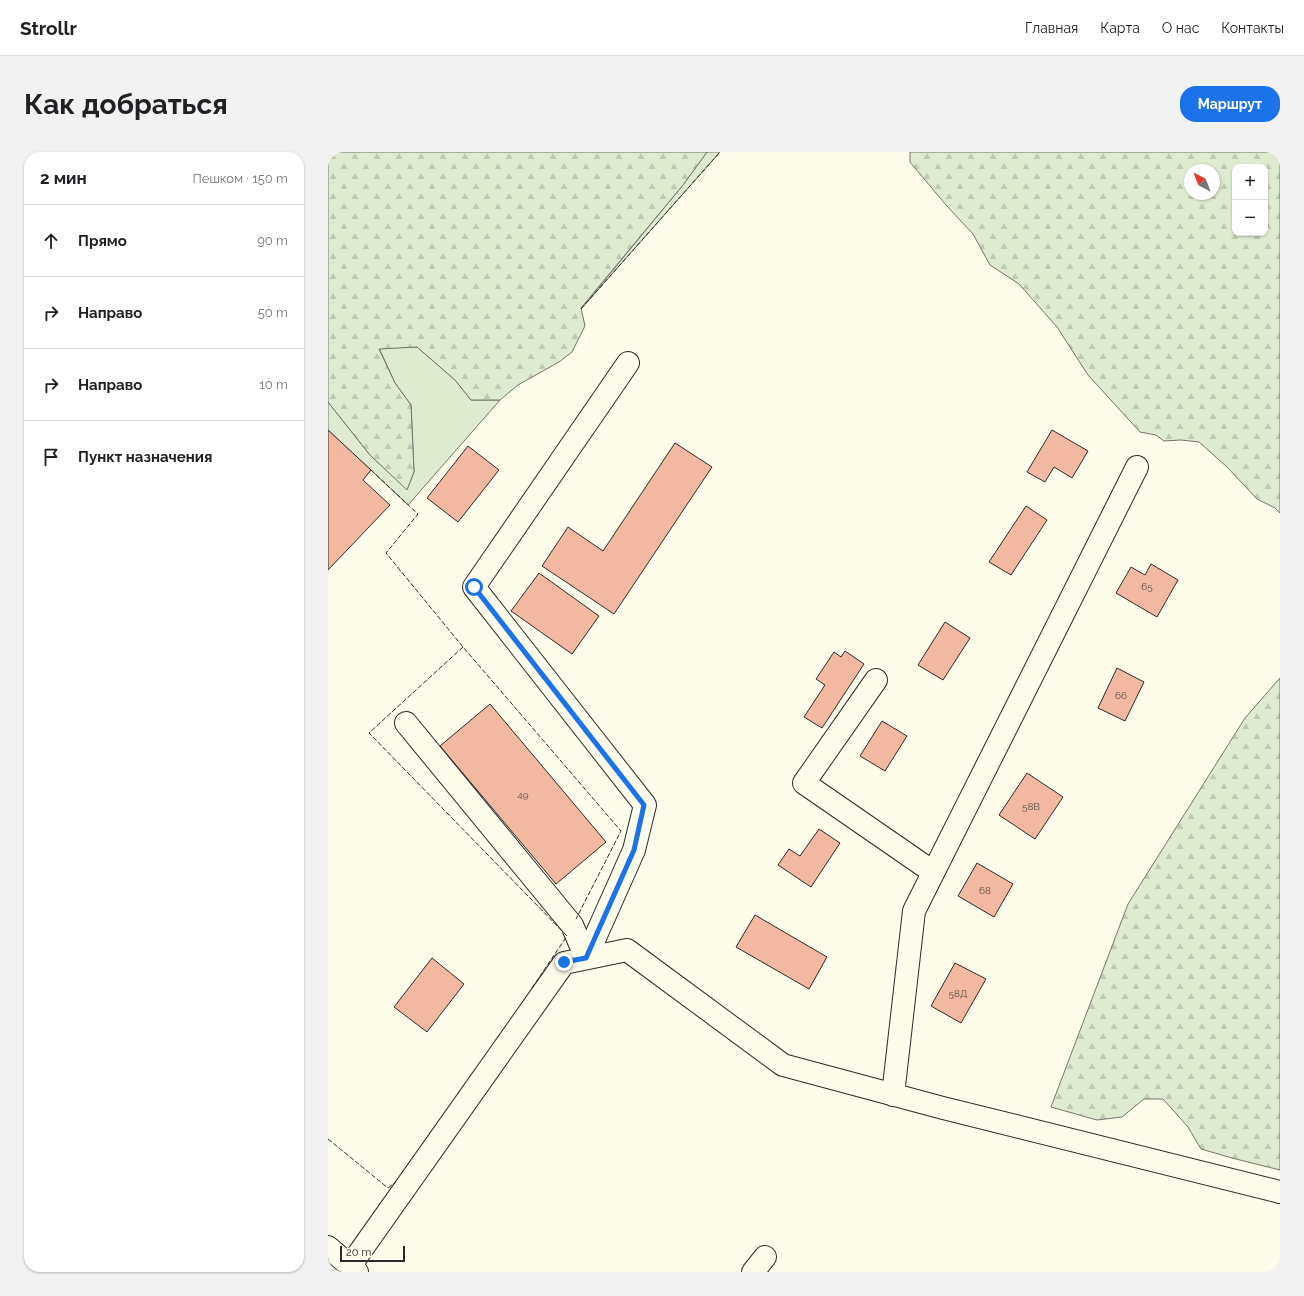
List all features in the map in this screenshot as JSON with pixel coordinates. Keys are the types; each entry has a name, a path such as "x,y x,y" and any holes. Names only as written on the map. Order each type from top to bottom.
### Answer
{"street":[{"path":"586,958 634,850 644,805 474,587 628,363"},
{"path":"893,1095 914,911 1137,467"},
{"path":"876,680 804,783 933,872"},
{"path":"406,723 572,925 586,958"},
{"path":"328,1247 353,1269 564,962 627,950 783,1065 893,1095 1280,1192"}],"green space":[{"path":"328,152 707,152 683,185 581,308 585,326 572,352 559,362 518,385 500,400 471,400 455,380 417,347 379,349 395,383 411,405 414,472 407,490 370,455 328,402"},
{"path":"707,152 720,152 581,309 683,185"},
{"path":"910,152 1280,152 1280,513 1275,508 1257,499 1227,467 1199,442 1181,440 1164,441 1156,435 1140,432 1088,375 1057,327 1019,284 990,265 973,234 946,205 910,162"},
{"path":"417,347 455,380 471,400 500,400 408,505 328,430 328,402 370,455 407,489 414,472 411,405 395,383 379,348"},
{"path":"1280,678 1280,1170 1201,1149 1188,1127 1163,1099 1144,1099 1122,1117 1097,1120 1051,1107 1128,904 1245,718"}],"building":[{"path":"328,430 371,470 363,480 390,505 328,570"},
{"path":"1052,430 1088,451 1072,478 1054,467 1045,482 1027,472"},
{"path":"675,443 712,467 614,614 542,566 568,527 603,551"},
{"path":"468,446 499,470 458,522 427,498"},
{"path":"1026,506 1047,520 1011,575 989,562"},
{"path":"1151,564 1178,580 1157,617 1116,593 1131,567 1145,575"},
{"path":"539,573 599,616 572,654 511,611"},
{"path":"945,622 970,638 943,680 918,665"},
{"path":"845,651 864,664 822,728 804,717 825,685 816,679 834,652 841,657"},
{"path":"1117,668 1144,682 1125,721 1098,708"},
{"path":"490,704 606,842 556,884 440,746"},
{"path":"882,721 907,736 885,771 860,756"},
{"path":"1027,773 1063,797 1035,839 999,815"},
{"path":"819,829 840,843 811,887 778,865 789,849 800,856"},
{"path":"977,863 1013,884 994,917 958,896"},
{"path":"755,915 827,957 809,989 736,947"},
{"path":"432,958 464,984 427,1032 394,1007"},
{"path":"955,963 986,979 961,1023 931,1006"}],"fence":[{"path":"581,309 720,152"},
{"path":"371,470 418,514 386,553 463,647 621,831 576,919"},
{"path":"463,647 369,733 567,936 530,991"},
{"path":"328,1139 388,1188 396,1182"}],"route":[{"path":"474,587 644,805 634,850 586,958 564,962"}]}
